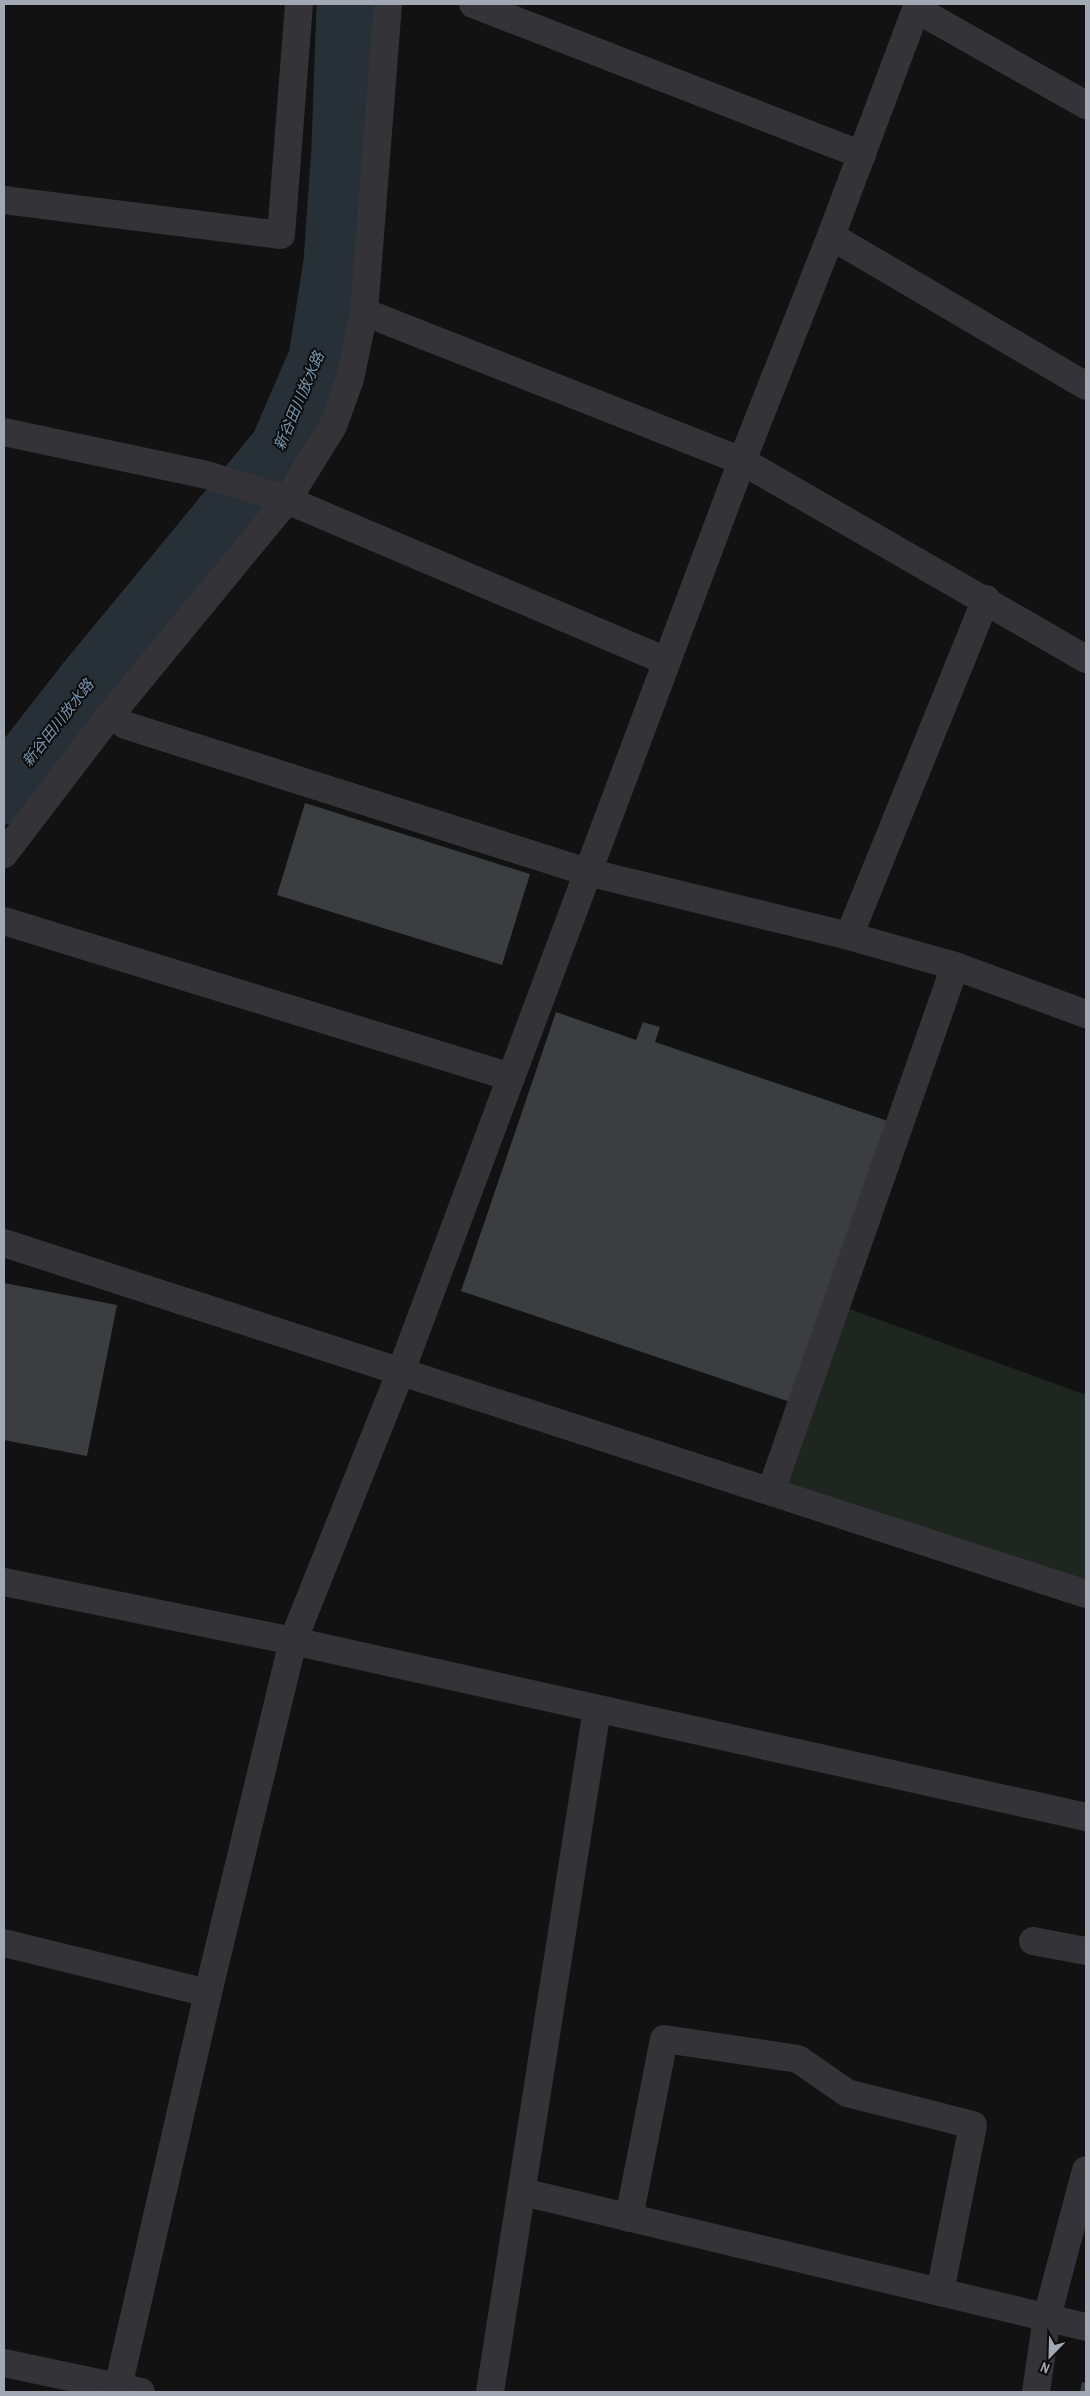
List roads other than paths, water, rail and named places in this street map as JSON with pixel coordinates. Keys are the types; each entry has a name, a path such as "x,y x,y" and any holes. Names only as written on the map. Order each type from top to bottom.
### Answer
{"street":[{"path":"4,200 281,235 300,4"},
{"path":"4,854 111,714 287,500 333,426 350,379 364,312 388,4"},
{"path":"487,6 862,155"},
{"path":"4,2363 125,2391 208,1993 293,1641 401,1371 666,661 742,461 831,236 917,6 1086,105"},
{"path":"831,236 1086,386"},
{"path":"364,312 742,461 986,599 1086,659"},
{"path":"4,432 207,475 287,500 666,661"},
{"path":"849,936 986,599"},
{"path":"111,714 125,725 588,872 849,936 955,966 1086,1014"},
{"path":"4,921 511,1077"},
{"path":"771,1492 955,966"},
{"path":"4,1243 1086,1594"},
{"path":"4,1582 293,1641 1086,1817"},
{"path":"490,2392 523,2192 597,1709"},
{"path":"1033,1941 1086,1951"},
{"path":"4,1943 208,1993"},
{"path":"629,2218 664,2039 798,2059 846,2093 973,2125 940,2292"},
{"path":"1036,2392 1047,2317 1086,2170"},
{"path":"523,2192 1086,2327"}],"waterway":[{"name":"新谷田川放水路","path":"4,792 89,683 282,449 321,359 336,262 344,148 349,4"}]}
